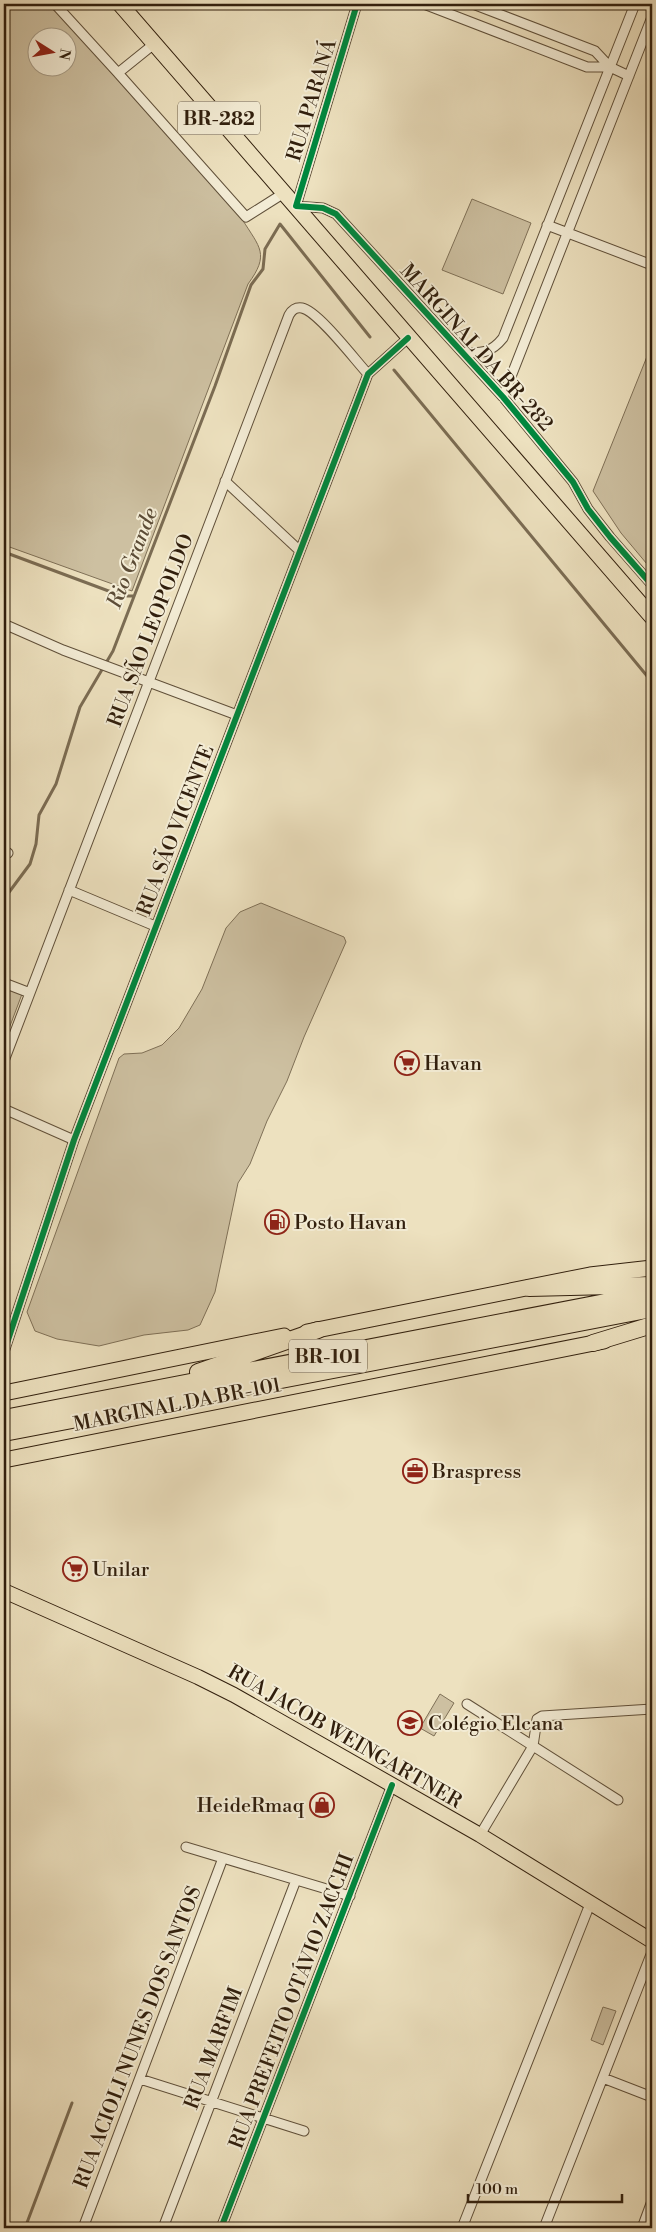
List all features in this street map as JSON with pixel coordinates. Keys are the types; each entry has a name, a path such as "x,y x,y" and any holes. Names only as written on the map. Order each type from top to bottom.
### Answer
{"highway":[{"name":"BR-282","path":"120,4 652,617"},
{"path":"4,1393 148,1362 590,1276 652,1268"},
{"path":"529,1288 652,1285"},
{"name":"BR-101","path":"4,1418 652,1294"},
{"name":"BR-101","path":"4,1433 652,1309"},
{"path":"592,1343 652,1325"},
{"path":"145,1391 318,1330"},
{"name":"MARGINAL DA BR-101","path":"4,1460 652,1332"}],"main road":[{"name":"RUA JACOB WEINGARTNER","path":"4,1591 214,1684 480,1836 652,1941"}],"street":[{"path":"55,4 246,217 284,193"},
{"name":"RUA PARANÁ","path":"296,206 357,4"},
{"path":"424,4 587,67 610,67"},
{"path":"473,4 595,51 610,67 629,76"},
{"path":"463,352 487,352 496,347 502,338 635,4"},
{"path":"648,4 652,5"},
{"path":"496,32 502,15"},
{"path":"503,397 652,17"},
{"path":"118,73 154,44"},
{"name":"MARGINAL DA BR-282","path":"296,206 323,208 336,214 503,397 573,482 588,509 610,538 652,585"},
{"path":"547,225 652,265"},
{"name":"RUA SÃO LEOPOLDO","path":"4,1061 289,315 293,310 299,308 305,309 317,316 368,374"},
{"name":"RUA SÃO VICENTE","path":"4,1352 74,1140 368,374 408,338"},
{"path":"226,481 300,551"},
{"path":"4,624 93,662 237,715"},
{"path":"69,890 155,926"},
{"path":"4,983 30,993"},
{"path":"4,1109 74,1140"},
{"path":"467,1704 618,1800"},
{"path":"480,1836 533,1746 537,1719 542,1716 652,1709"},
{"name":"RUA PREFEITO OTÁVIO ZACCHI","path":"221,2228 392,1785"},
{"path":"186,1847 350,1896"},
{"name":"RUA ACIOLI NUNES DOS SANTOS","path":"84,2228 223,1858"},
{"name":"RUA MARFIM","path":"163,2228 296,1880"},
{"path":"462,2228 590,1904"},
{"path":"544,2228 652,1952"},
{"path":"603,2078 652,2097"},
{"path":"140,2080 304,2131"},
{"path":"642,2228 652,2201"}],"shaded area":[{"path":"4,4 50,4 71,28 28,28 28,78 78,78 78,35 242,219 258,244 260,251 259,265 248,284 132,591 4,545"},
{"path":"472,199 531,223 503,294 442,270"},
{"path":"652,344 652,570 621,533 593,491"},
{"path":"261,903 344,937 346,942 250,1164 238,1183 215,1292 200,1325 188,1330 144,1335 99,1346 57,1339 35,1331 27,1312 119,1058 124,1054 142,1053 162,1045 179,1028 202,989 226,928 240,912"},
{"path":"4,987 22,994 4,1042"},
{"path":"440,1694 454,1703 434,1736 420,1728"},
{"path":"603,2007 616,2011 603,2045 591,2040"}],"waterway":[{"name":"Rio Grande","path":"4,899 30,864 36,844 39,815 56,784 80,707 113,651 215,386 251,285 263,269 265,249 280,224 370,337"},
{"path":"394,370 652,682"},
{"path":"4,552 122,596 134,596"},
{"path":"25,2228 72,2103"}],"cycle path":[{"path":"357,4 296,206 323,208 336,214 503,397 573,482 588,509 610,537 652,585"},
{"path":"4,1352 74,1140 368,374 408,338"},
{"path":"221,2228 392,1785"}],"place":[{"name":"Havan","path":"407,1063"},
{"name":"Posto Havan","path":"277,1222"},
{"name":"Braspress","path":"415,1471"},
{"name":"Unilar","path":"75,1569"},
{"name":"Colégio Elcana","path":"410,1723"},
{"name":"HeideRmaq","path":"322,1805"}]}
